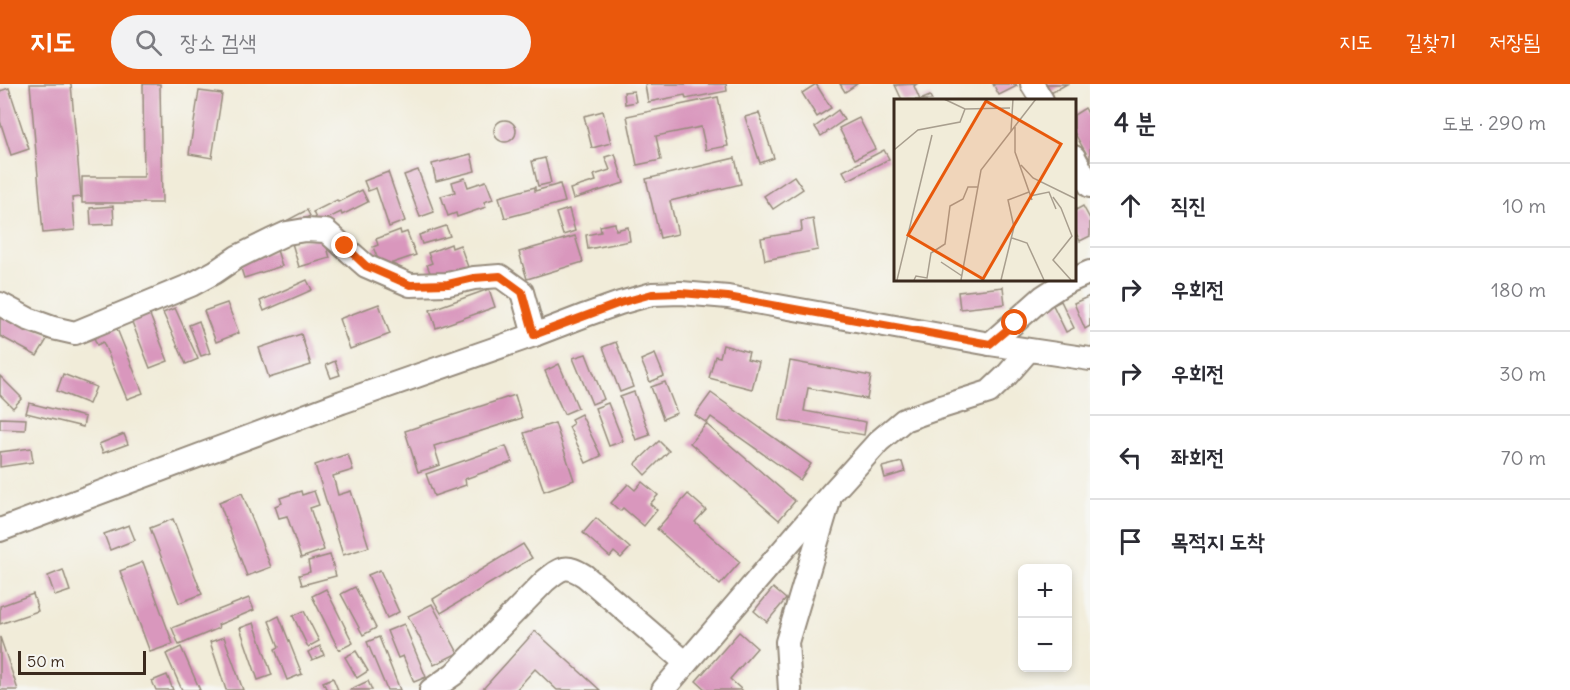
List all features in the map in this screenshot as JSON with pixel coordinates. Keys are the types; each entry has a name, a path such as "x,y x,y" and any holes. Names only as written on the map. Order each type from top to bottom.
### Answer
{"street":[{"path":"1032,84 1041,99"},
{"path":"1075,159 1090,186"},
{"path":"0,304 28,319 75,333 191,285 237,257 287,233 305,230 326,231 366,266 410,285 448,284 474,278 500,276 522,292 534,335"},
{"path":"1075,279 1090,272"},
{"path":"990,344 1043,297 1072,280"},
{"path":"0,530 342,402 620,303 652,294 681,293 728,297 1028,351 1090,359"},
{"path":"665,689 879,441 904,420 989,392 1028,351"},
{"path":"789,690 787,642 831,494"},
{"path":"431,690 454,674 546,581 565,567 574,569 585,576 686,663"}],"building":[{"path":"30,84 71,84 81,197 72,198 75,230 43,233"},
{"path":"143,84 160,84 162,203 82,203 82,177 144,177"},
{"path":"726,84 727,91 686,99 685,95 648,102 645,85"},
{"path":"816,84 831,108 817,117 802,93"},
{"path":"840,84 857,84 845,92"},
{"path":"917,84 914,86 920,99 902,99 895,85"},
{"path":"993,84 1016,84 1017,86 999,95"},
{"path":"1046,84 1067,84 1051,93"},
{"path":"9,88 29,149 11,155 0,121 0,91"},
{"path":"199,91 222,94 212,158 189,154"},
{"path":"634,91 636,102 625,104 624,92"},
{"path":"718,97 728,146 706,150 701,127 656,136 661,160 637,165 627,116"},
{"path":"1085,108 1090,117 1090,160 1075,134 1075,114"},
{"path":"838,110 844,120 821,136 815,127"},
{"path":"603,111 611,143 592,148 584,116"},
{"path":"759,113 774,158 760,163 745,117"},
{"path":"859,118 875,149 855,159 839,128"},
{"path":"505,120 513,123 516,131 513,139 505,142 497,139 494,131 497,123"},
{"path":"884,150 889,159 848,180 843,171"},
{"path":"471,154 475,171 436,181 432,164"},
{"path":"615,154 624,183 573,199 570,189 596,181 594,175 610,170 605,157"},
{"path":"545,158 551,183 538,186 532,161"},
{"path":"735,158 741,184 670,201 678,234 660,238 646,179"},
{"path":"418,170 434,212 420,217 404,175"},
{"path":"388,172 405,221 389,227 376,188 368,191 364,181"},
{"path":"794,176 803,189 773,209 764,196"},
{"path":"465,178 468,187 486,181 493,199 484,202 486,207 457,217 456,213 448,216 441,196 455,192 452,182"},
{"path":"560,184 565,202 505,218 499,197 535,187 535,191"},
{"path":"362,190 368,202 342,215 341,212 318,223 313,212"},
{"path":"113,206 114,224 91,225 90,208"},
{"path":"1083,206 1090,219 1090,236 1080,241 1075,231 1075,210"},
{"path":"569,209 575,231 563,235 556,213"},
{"path":"307,210 310,216 286,228 284,222"},
{"path":"813,219 818,250 765,260 761,238 802,231 801,221"},
{"path":"615,223 616,230 628,227 630,241 588,249 586,235 601,232 600,226"},
{"path":"446,226 450,236 422,244 419,235"},
{"path":"400,230 401,234 407,232 416,255 381,267 373,247 378,245 376,239"},
{"path":"324,236 330,258 299,267 292,243"},
{"path":"575,236 583,262 527,279 519,252"},
{"path":"451,244 452,248 460,245 468,267 433,280 427,265 432,263 428,253"},
{"path":"277,250 282,266 244,278 239,262"},
{"path":"307,280 312,290 264,311 260,301"},
{"path":"1003,287 1005,304 960,309 958,292"},
{"path":"489,289 495,307 436,328 430,310"},
{"path":"1090,296 1090,326 1085,329 1074,303"},
{"path":"1061,301 1074,328 1066,332 1053,305"},
{"path":"227,303 239,333 216,342 204,311"},
{"path":"379,304 390,334 350,349 339,319"},
{"path":"175,308 198,359 186,364 163,313"},
{"path":"0,309 49,336 37,356 0,336"},
{"path":"148,310 168,361 150,368 130,317"},
{"path":"199,321 210,353 201,356 189,325"},
{"path":"115,324 143,393 127,399 103,342 97,345 92,333"},
{"path":"301,334 311,365 269,378 259,348"},
{"path":"616,342 633,387 620,392 603,347"},
{"path":"723,345 749,352 747,359 759,362 752,389 709,378 715,356 720,357"},
{"path":"586,354 604,399 592,404 573,358"},
{"path":"655,354 664,376 650,382 641,360"},
{"path":"335,361 340,375 331,378 326,365"},
{"path":"790,361 871,376 867,399 808,388 804,411 866,422 864,435 779,420"},
{"path":"559,364 578,408 564,414 545,371"},
{"path":"63,374 96,387 89,404 57,391"},
{"path":"0,376 22,398 13,408 0,395"},
{"path":"665,382 677,413 663,419 651,387"},
{"path":"634,392 650,435 636,440 620,397"},
{"path":"711,393 811,464 800,480 711,417 707,423 695,415"},
{"path":"515,395 522,418 434,446 440,465 418,472 405,431"},
{"path":"29,403 85,417 83,427 26,413"},
{"path":"608,403 623,441 609,446 595,408"},
{"path":"581,414 601,456 586,463 569,427 573,424 571,419"},
{"path":"0,418 26,419 25,430 0,429"},
{"path":"555,423 574,480 544,491 524,433"},
{"path":"706,424 795,501 779,520 690,443"},
{"path":"124,434 128,444 103,453 99,444"},
{"path":"659,441 669,451 645,475 635,464"},
{"path":"506,446 512,462 465,479 466,485 434,496 426,474"},
{"path":"31,448 33,462 0,467 0,452"},
{"path":"348,454 353,470 333,476 338,495 351,491 369,547 343,555 315,465"},
{"path":"902,462 905,472 885,478 882,467"},
{"path":"642,482 658,495 650,504 657,510 644,526 623,508 620,511 611,503 628,484 635,490"},
{"path":"301,491 302,495 314,491 319,505 310,508 324,550 301,558 287,516 279,518 275,506 282,503 280,498"},
{"path":"242,493 271,567 247,576 219,502"},
{"path":"688,494 706,510 695,522 740,562 720,585 657,529"},
{"path":"596,518 630,548 621,558 614,552 610,557 583,533"},
{"path":"173,519 202,594 179,603 150,528"},
{"path":"129,525 135,540 110,550 104,534"},
{"path":"523,544 532,558 441,613 433,599"},
{"path":"330,555 336,576 302,585 299,575 310,572 308,561"},
{"path":"143,562 173,644 150,652 120,571"},
{"path":"63,570 70,591 55,596 48,576"},
{"path":"380,570 399,612 387,618 368,575"},
{"path":"355,587 376,628 363,635 341,594"},
{"path":"773,588 786,599 767,622 754,611"},
{"path":"326,589 353,643 339,650 312,596"},
{"path":"33,594 38,611 0,624 0,606"},
{"path":"249,598 254,610 179,645 172,628"},
{"path":"432,604 458,653 434,665 408,616"},
{"path":"304,611 319,641 308,647 293,616"},
{"path":"279,616 302,674 287,680 275,649 279,647 269,621"},
{"path":"254,623 272,675 258,680 240,628"},
{"path":"404,624 426,677 414,682 403,656 398,658 387,631"},
{"path":"535,631 600,690 557,690 535,669 516,690 482,690"},
{"path":"739,632 757,648 730,679 742,690 706,690 696,681"},
{"path":"0,637 18,690 0,690"},
{"path":"224,637 243,690 226,690 210,642"},
{"path":"379,637 400,690 387,690 367,642"},
{"path":"320,646 324,655 312,660 308,652"},
{"path":"181,647 200,690 182,690 166,654"},
{"path":"356,651 368,671 357,678 345,657"},
{"path":"167,675 173,690 156,690 152,681"},
{"path":"333,678 338,690 327,690 323,682"},
{"path":"368,681 372,690 349,690"}],"route":[{"path":"345,246 366,266 410,285 448,284 474,278 500,276 522,292 534,335 620,303 652,294 681,293 728,297 990,344 1015,323"}]}
